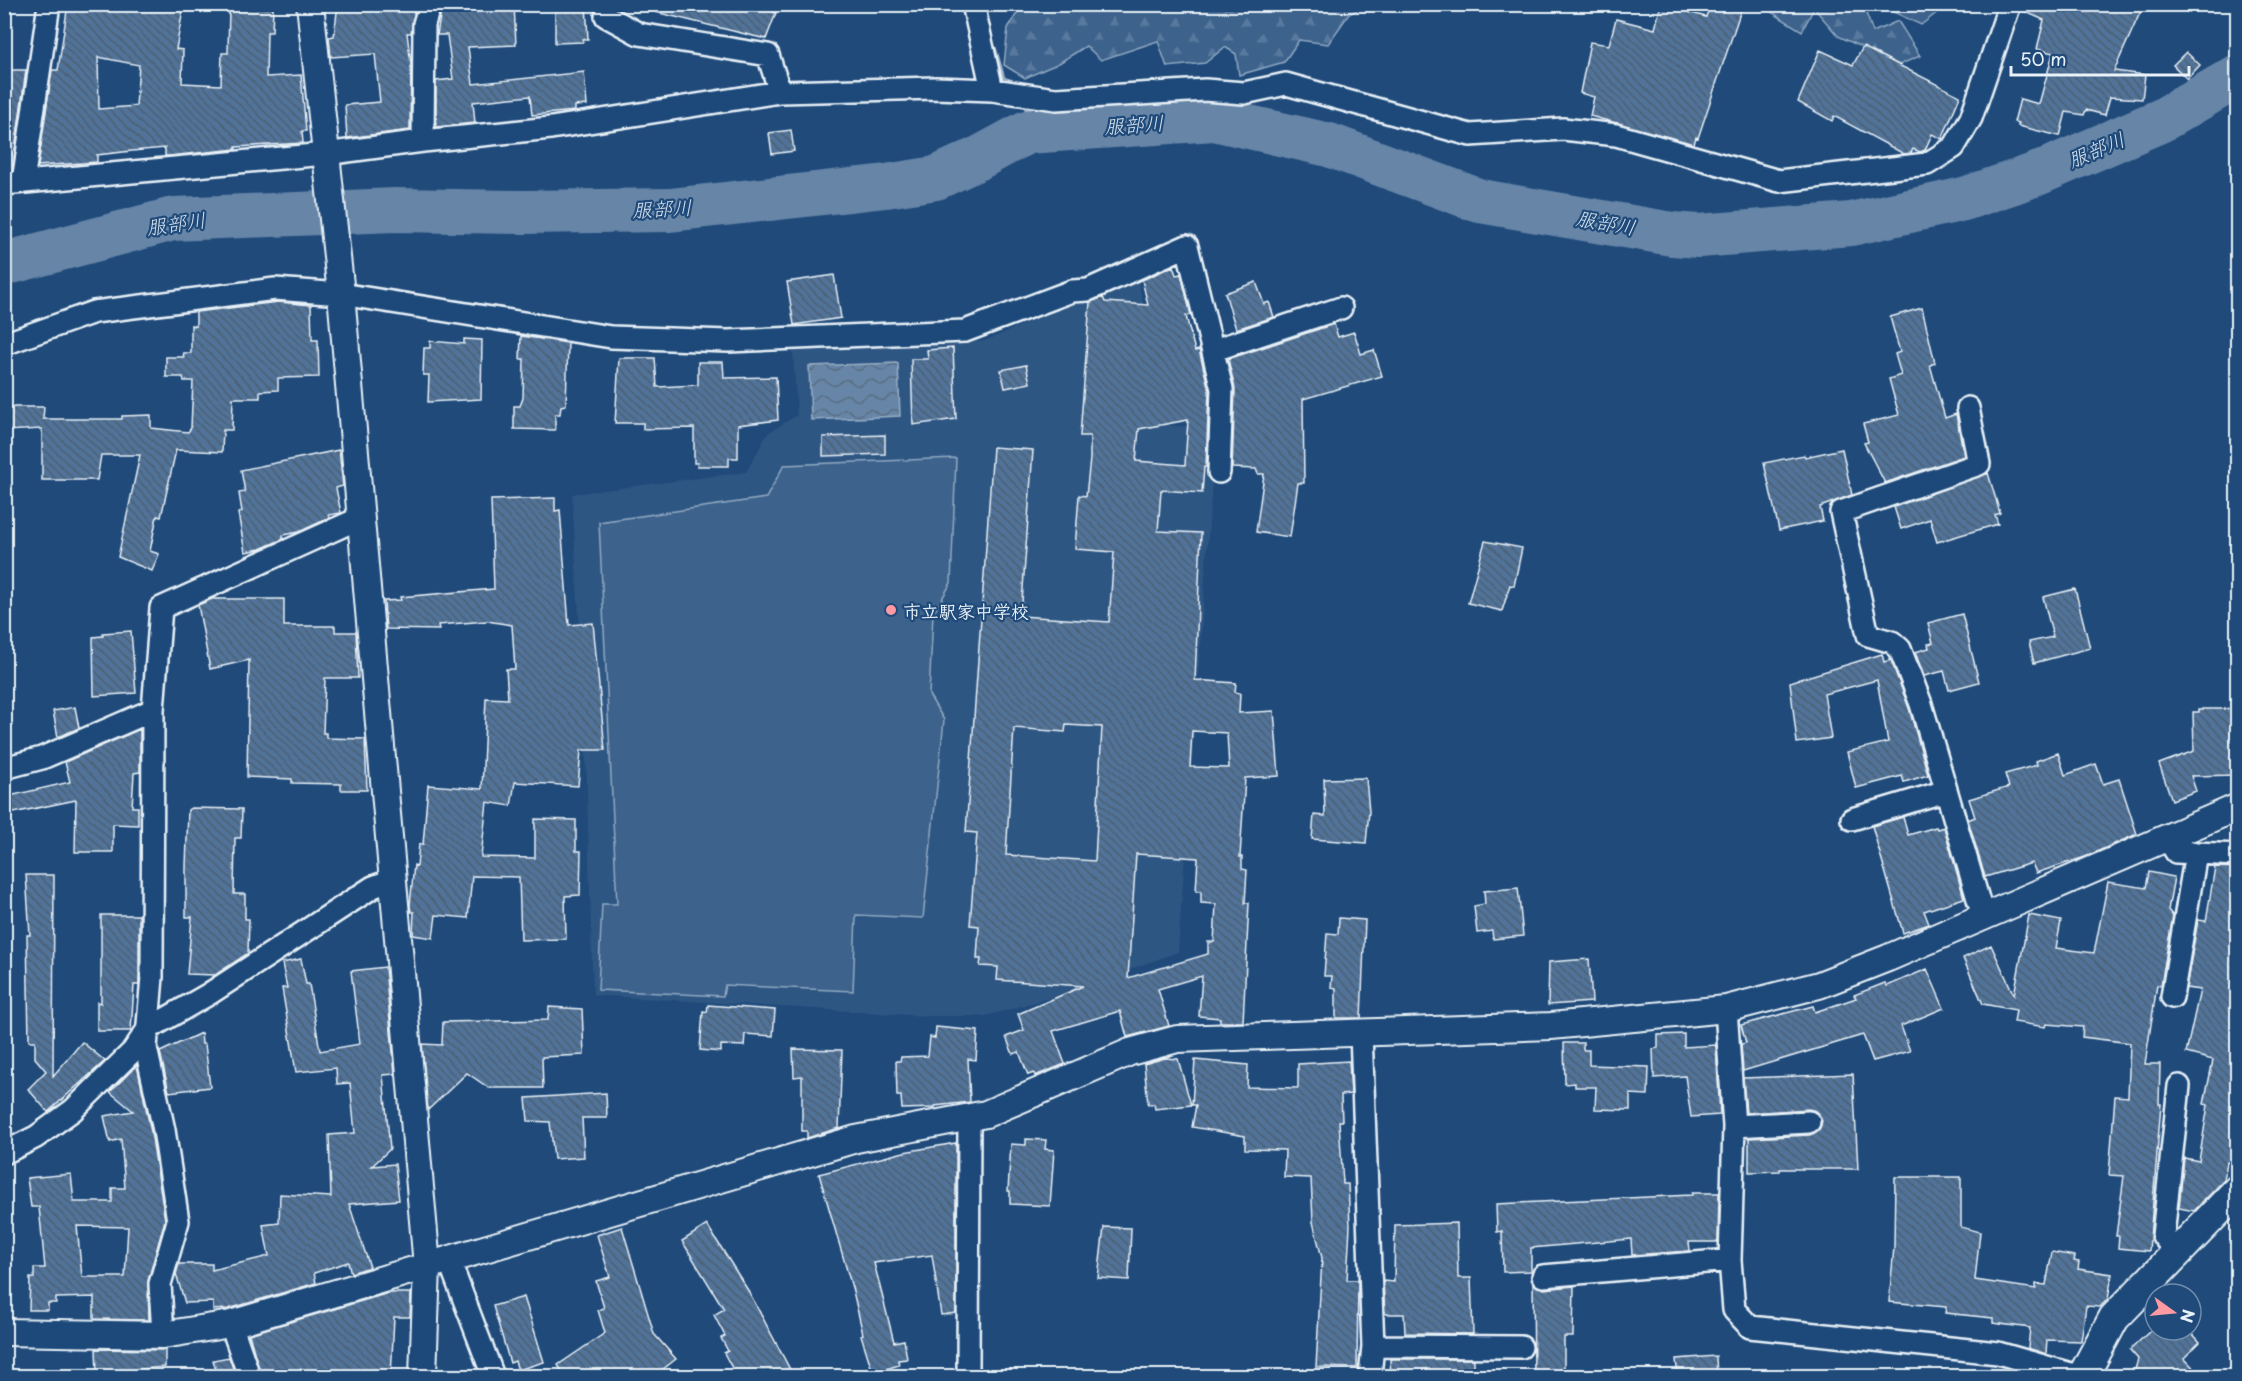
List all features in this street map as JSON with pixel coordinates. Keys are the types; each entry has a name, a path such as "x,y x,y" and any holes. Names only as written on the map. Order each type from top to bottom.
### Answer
{"main road":[{"path":"2084,1377 2114,1318 2238,1190"}],"street":[{"path":"49,4 14,183 325,154 550,128 780,92 936,88 992,90 1056,99 1205,90 1244,93 1286,84 1470,135 1563,129 1616,135 1779,181 1927,164 1954,147 1971,118 2010,4"},
{"path":"310,4 341,294 392,880 438,1263 423,1377"},
{"path":"423,141 424,24 430,4"},
{"path":"973,4 992,90"},
{"path":"606,16 639,34 768,55 780,92"},
{"path":"4,344 94,312 274,290 341,294 611,337 728,341 965,331 1072,291 1088,290 1187,246 1222,389 1219,472"},
{"path":"1214,350 1341,308"},
{"path":"1968,408 1978,464 1841,512 1868,635 1892,642 1900,649 1921,704 1983,916"},
{"path":"163,1335 160,1284 178,1221 164,1130 146,1048 152,977 153,710 160,608 360,518"},
{"path":"4,768 42,758 153,710"},
{"path":"1852,819 1946,791"},
{"path":"4,1332 163,1335 231,1323 856,1139 986,1114 1130,1052 1177,1039 1551,1026 1726,1009 1819,984 1888,958 2238,807"},
{"path":"2166,838 2176,852 2238,855"},
{"path":"2172,997 2196,853"},
{"path":"4,1153 36,1137 73,1110 133,1051 148,1029 209,994 373,887 392,880"},
{"path":"1726,1009 1734,1126 1730,1260 1734,1310 1750,1327 1998,1353 2078,1377"},
{"path":"1361,1033 1373,1346 1370,1377"},
{"path":"2176,1252 2163,1236 2179,1086"},
{"path":"968,1377 969,1118"},
{"path":"1734,1126 1809,1122"},
{"path":"1543,1276 1730,1260"},
{"path":"438,1263 493,1377"},
{"path":"231,1323 249,1377"},
{"path":"1373,1346 1521,1347"}],"shaded area":[{"name":"市立駅家中学校","path":"1137,276 1171,426 1216,427 1178,952 1053,997 986,1016 925,1016 593,995 585,725 572,494 746,472 768,433 797,415 793,351 985,341"}],"green space":[{"path":"1884,4 1947,5 1921,25 1885,8"},
{"path":"1022,5 1367,5 1349,14 1328,44 1299,40 1284,62 1239,75 1236,54 1225,47 1205,63 1167,67 1158,41 1101,60 1086,46 1059,63 1025,78 1004,65 1008,28"},
{"path":"1760,5 1863,5 1873,32 1898,21 1920,56 1899,65 1838,36 1814,8 1802,31"},
{"path":"956,458 951,583 933,614 929,695 944,720 923,918 856,915 853,991 725,985 723,996 598,990 602,904 617,904 599,522 766,498 784,465"}],"water":[{"path":"898,363 900,416 811,420 809,366"}],"building":[{"path":"68,4 184,4 176,49 183,50 182,83 221,85 222,53 228,53 229,7 273,8 272,32 267,32 266,77 301,75 306,131 302,131 303,143 236,147 236,149 169,156 165,156 165,148 97,155 97,162 38,166 52,70 58,70","holes":["98,57 139,65 136,106 99,109"]},
{"path":"338,4 416,7 411,33 407,33 411,64 410,130 347,138 345,105 380,102 375,54 331,57 329,37 334,36"},
{"path":"475,4 514,4 516,45 468,47 473,84 584,72 587,105 575,106 575,111 532,115 530,96 473,102 475,123 436,127 436,81 453,79 447,35 437,35 441,11 476,12"},
{"path":"555,4 586,4 588,39 583,39 583,42 555,43"},
{"path":"655,4 757,4 776,13 766,39 655,12"},
{"path":"1661,4 1706,17 1710,4 1743,4 1694,144 1590,116 1594,97 1580,93 1590,42 1609,45 1616,19 1655,29"},
{"path":"2022,4 2144,4 2114,71 2145,75 2142,99 2110,97 2105,115 2086,110 2084,115 2066,112 2060,136 2018,126 2019,123 2014,122 2020,99 2039,104 2053,53 2037,49 2044,20 2021,10"},
{"path":"1863,47 1960,96 1942,139 1932,134 1925,150 1920,152 1913,149 1911,153 1904,154 1834,116 1832,121 1798,102 1820,50 1853,65"},
{"path":"2186,52 2200,65 2187,79 2173,65"},
{"path":"4,70 26,70 13,165 4,165"},
{"path":"791,130 794,151 772,154 769,133"},
{"path":"1173,266 1176,275 1181,274 1191,315 1186,316 1195,351 1199,350 1209,390 1206,467 1204,467 1202,493 1161,490 1158,531 1201,533 1195,680 1236,683 1235,692 1240,693 1239,713 1274,711 1279,776 1245,778 1240,857 1242,857 1242,869 1247,870 1245,903 1249,903 1243,1022 1220,1022 1220,1018 1199,1016 1202,976 1158,989 1169,1026 1127,1037 1120,1011 1053,1031 1065,1064 1035,1076 1034,1073 1028,1075 1019,1052 1013,1054 1006,1037 1024,1030 1018,1014 1083,986 997,980 998,967 980,966 981,959 977,959 979,926 970,925 977,833 966,832 993,447 1033,450 1021,616 1109,622 1114,552 1075,549 1079,495 1086,496 1090,459 1090,436 1080,436 1090,302 1103,297 1105,302 1148,305 1142,280","holes":["1188,420 1185,465 1136,461 1139,429","1066,725 1102,727 1095,861 1006,855 1014,728 1065,732","1192,731 1227,733 1229,768 1190,767","1136,854 1198,858 1196,891 1201,891 1201,903 1216,904 1214,942 1208,942 1208,954 1128,978"]},
{"path":"834,275 841,318 794,325 787,282"},
{"path":"1256,282 1264,304 1269,302 1274,317 1236,329 1225,293"},
{"path":"279,302 311,305 312,340 318,340 319,377 278,378 278,390 260,391 260,398 233,398 232,430 223,430 222,452 176,450 161,517 157,516 150,551 159,554 152,571 118,557 140,455 101,455 97,480 42,480 42,429 4,431 4,407 44,407 43,419 122,419 122,416 151,415 151,428 188,432 191,428 193,381 184,381 183,377 166,377 166,357 184,357 183,353 191,353 191,325 196,326 196,312"},
{"path":"1922,308 1935,363 1930,365 1945,418 1956,414 1964,456 1885,483 1864,443 1868,442 1863,424 1899,415 1889,379 1901,375 1895,354 1900,352 1890,317"},
{"path":"1334,324 1338,337 1354,332 1361,354 1374,350 1382,376 1303,399 1304,483 1298,483 1290,537 1256,532 1264,474 1258,474 1256,469 1232,468 1235,389 1228,359"},
{"path":"521,336 568,343 566,405 561,406 560,414 555,414 555,430 514,429 514,406 520,406 523,398 524,359 520,359"},
{"path":"464,339 482,340 481,399 428,402 429,375 423,375 424,348 430,348 430,341 464,344"},
{"path":"953,348 956,419 913,425 911,359 928,359 927,350"},
{"path":"619,358 655,358 657,387 698,385 698,362 723,362 724,378 776,377 778,420 738,425 738,458 729,458 729,466 697,466 698,463 694,463 694,428 643,429 643,423 615,423"},
{"path":"1026,365 1030,383 1005,388 1001,370"},
{"path":"885,435 885,454 823,456 823,437"},
{"path":"1842,449 1852,495 1820,507 1823,521 1779,530 1764,463"},
{"path":"339,450 343,486 336,488 341,513 328,515 329,518 299,532 283,535 283,539 260,549 245,552 238,513 242,512 239,493 245,492 241,470"},
{"path":"1988,473 2000,513 1995,515 1998,524 1937,542 1930,519 1901,529 1894,507"},
{"path":"555,498 555,511 560,510 569,625 593,623 605,750 581,750 578,786 515,782 511,806 487,802 481,857 535,858 535,819 576,820 576,851 581,851 580,895 565,896 566,939 521,940 519,877 472,876 468,918 436,915 433,938 413,935 414,912 411,912 410,905 414,865 417,866 419,844 423,845 428,785 482,789 486,698 508,699 506,669 515,669 512,625 487,621 438,625 439,630 386,629 384,601 401,600 400,597 494,589 491,500"},
{"path":"1485,541 1522,548 1514,586 1510,585 1502,611 1468,603"},
{"path":"2075,589 2090,648 2034,663 2029,642 2053,637 2043,597"},
{"path":"212,599 284,599 284,626 335,626 335,632 356,632 358,678 325,678 323,733 326,733 326,738 365,739 367,790 341,790 341,784 292,783 292,779 247,777 249,660 210,669 198,605"},
{"path":"1962,614 1979,682 1949,690 1944,671 1924,676 1915,652 1929,648 1928,644 1933,643 1928,623"},
{"path":"131,631 136,693 94,696 93,637 103,636 103,633"},
{"path":"1882,654 1884,662 1891,660 1909,708 1928,775 1904,782 1902,776 1856,788 1847,752 1888,742 1877,680 1824,694 1831,738 1797,743 1790,682"},
{"path":"75,707 79,728 58,737 53,711"},
{"path":"2199,709 2238,709 2238,775 2191,776 2196,791 2172,800 2159,764 2194,751 2193,712 2199,712"},
{"path":"140,729 140,772 134,773 132,807 138,807 138,825 113,824 113,852 75,852 76,800 8,814 5,797 70,782 65,762"},
{"path":"2058,753 2065,775 2096,764 2103,784 2119,779 2137,834 2085,857 2036,873 2032,863 1985,877 1968,820 1975,817 1969,799 2009,787 2005,774 2037,765 2036,761"},
{"path":"1366,778 1369,812 1366,843 1312,839 1314,815 1325,816 1324,779"},
{"path":"191,808 242,809 241,838 235,838 234,894 245,894 245,919 249,919 248,953 215,975 187,974 192,917 186,917 188,810"},
{"path":"1903,817 1908,835 1944,827 1964,898 1924,911 1929,924 1903,933 1872,826"},
{"path":"2215,867 2238,868 2238,1164 2227,1162 2224,1180 2194,1211 2179,1208 2184,1158 2199,1161 2208,1105 2204,1104 2213,1060 2186,1053 2200,990 2186,988 2198,920 2206,921"},
{"path":"2149,872 2174,877 2168,910 2173,916 2161,985 2157,985 2145,1064 2160,1064 2159,1104 2161,1104 2149,1251 2118,1248 2119,1236 2116,1236 2124,1176 2109,1175 2115,1096 2128,1097 2130,1043 2082,1037 2083,1027 2046,1024 2045,1027 2014,1022 2016,1010 1983,1004 1963,958 1991,945 2014,995 2029,915 2061,921 2056,948 2094,953 2108,882 2146,888"},
{"path":"26,875 54,875 53,1076 82,1042 105,1061 48,1112 28,1089 46,1071 35,1058 35,1041 29,1041 27,935 30,935"},
{"path":"1518,888 1523,936 1493,939 1492,931 1477,933 1474,906 1485,904 1484,891"},
{"path":"101,915 139,915 139,985 134,985 131,1031 97,1031 97,1002 101,1003"},
{"path":"1339,918 1365,920 1361,1018 1336,1018 1336,988 1331,987 1332,976 1324,976 1327,933 1338,934"},
{"path":"301,959 306,984 309,984 320,1051 360,1044 351,971 385,967 395,1074 383,1075 390,1149 372,1166 395,1164 399,1200 349,1204 370,1267 351,1273 348,1262 314,1273 316,1283 228,1309 213,1310 213,1302 185,1303 176,1274 179,1264 212,1264 212,1270 269,1256 263,1225 279,1223 280,1194 331,1197 329,1135 355,1133 350,1083 337,1084 336,1068 296,1072 282,988 287,988 282,963"},
{"path":"1589,959 1592,1002 1548,1005 1549,962"},
{"path":"1927,969 1944,1008 1901,1026 1910,1051 1873,1061 1863,1035 1743,1071 1741,1044 1746,1043 1741,1025 1813,1006 1815,1012 1856,998 1854,995 1885,983 1887,986"},
{"path":"708,1005 775,1010 773,1036 745,1034 744,1046 721,1045 721,1052 700,1050 703,1011 707,1012"},
{"path":"549,1007 582,1009 584,1055 542,1057 543,1088 489,1088 467,1073 428,1110 422,1044 442,1045 443,1022 548,1020"},
{"path":"936,1027 978,1031 976,1060 968,1059 970,1102 935,1106 935,1108 902,1109 901,1096 897,1096 896,1061 900,1061 901,1057 928,1056 930,1037 935,1038"},
{"path":"201,1033 202,1044 205,1044 210,1087 169,1092 160,1052"},
{"path":"1684,1034 1684,1047 1716,1045 1720,1115 1691,1117 1685,1076 1654,1078 1653,1049 1658,1048 1658,1035"},
{"path":"1564,1043 1583,1043 1583,1050 1589,1050 1589,1065 1649,1067 1648,1095 1630,1094 1630,1110 1595,1109 1596,1087 1575,1087 1575,1083 1565,1084"},
{"path":"793,1049 842,1050 839,1128 807,1138 807,1131 802,1131 802,1076 794,1077"},
{"path":"1165,1058 1178,1059 1191,1105 1155,1109 1154,1104 1148,1104 1144,1064"},
{"path":"1195,1060 1248,1065 1247,1087 1298,1088 1298,1064 1349,1061 1351,1094 1341,1095 1342,1121 1339,1121 1343,1184 1348,1184 1350,1226 1347,1280 1358,1280 1357,1368 1316,1367 1322,1258 1313,1222 1311,1178 1284,1177 1285,1150 1245,1149 1245,1136 1192,1127 1196,1105 1192,1105"},
{"path":"137,1065 151,1132 165,1220 148,1281 149,1320 94,1319 94,1297 56,1298 56,1303 48,1303 48,1310 29,1310 30,1278 34,1278 34,1268 45,1268 39,1207 31,1207 27,1178 71,1174 74,1202 112,1202 112,1188 125,1188 121,1139 110,1142 104,1116 133,1111 110,1092","holes":["77,1226 128,1227 125,1277 82,1277"]},
{"path":"1853,1074 1858,1169 1780,1169 1780,1171 1749,1172 1749,1138 1810,1135 1820,1128 1822,1121 1815,1111 1809,1109 1746,1113 1743,1078"},
{"path":"606,1093 607,1118 582,1118 584,1157 554,1159 550,1122 528,1121 526,1098"},
{"path":"1026,1139 1046,1140 1045,1149 1054,1150 1050,1206 1010,1204 1010,1191 1008,1191 1011,1144 1026,1145"},
{"path":"956,1143 956,1313 941,1315 932,1255 874,1263 894,1342 904,1340 907,1359 898,1360 899,1365 873,1373 861,1335 863,1334 853,1291 819,1174 904,1152"},
{"path":"1895,1177 1961,1177 1961,1227 1980,1232 1975,1280 2036,1289 2036,1284 2046,1285 2052,1252 2075,1256 2074,1261 2079,1262 2078,1269 2112,1274 2108,1299 2100,1307 2086,1306 2081,1341 2047,1340 2046,1354 2028,1348 2030,1328 1993,1323 1993,1318 1945,1313 1946,1307 1889,1302 1894,1247"},
{"path":"1692,1193 1719,1193 1718,1242 1689,1242 1690,1251 1632,1255 1631,1239 1531,1248 1531,1271 1503,1272 1502,1231 1497,1232 1496,1204 1692,1195"},
{"path":"1457,1223 1458,1278 1471,1278 1473,1334 1405,1333 1404,1314 1385,1314 1383,1281 1394,1282 1395,1225"},
{"path":"707,1225 749,1292 794,1377 737,1377 724,1353 728,1351 721,1338 725,1336 714,1315 724,1309 682,1241"},
{"path":"622,1227 654,1334 676,1359 653,1377 565,1377 558,1365 605,1333 598,1310 604,1308 596,1281 610,1277 597,1235"},
{"path":"1104,1227 1131,1228 1129,1280 1098,1278"},
{"path":"1533,1284 1544,1289 1574,1286 1573,1337 1564,1337 1564,1377 1534,1377"},
{"path":"389,1293 411,1293 410,1317 394,1317 391,1377 261,1377 249,1334"},
{"path":"524,1297 544,1362 518,1370 515,1361 510,1363 493,1306"},
{"path":"2143,1338 2143,1342 2200,1342 2184,1358 2202,1377 2133,1377 2138,1359 2130,1350"},
{"path":"96,1349 165,1350 165,1367 97,1373"},
{"path":"1716,1356 1717,1377 1678,1377 1676,1359"},
{"path":"229,1357 236,1377 218,1377 213,1360"},
{"path":"1390,1359 1474,1359 1474,1373 1465,1373 1465,1377 1391,1377"}],"waterway":[{"path":"993,49 1002,80 1014,84"},
{"name":"服部川","path":"4,264 173,219 395,210 524,212 670,210 886,186 936,178 1027,132 1214,119 1329,145 1480,201 1672,234 1699,236 1851,224 1964,199 2037,174 2162,120 2238,76"},
{"path":"1027,132 1029,96"}],"place":[{"name":"市立駅家中学校","path":"891,610"}]}
